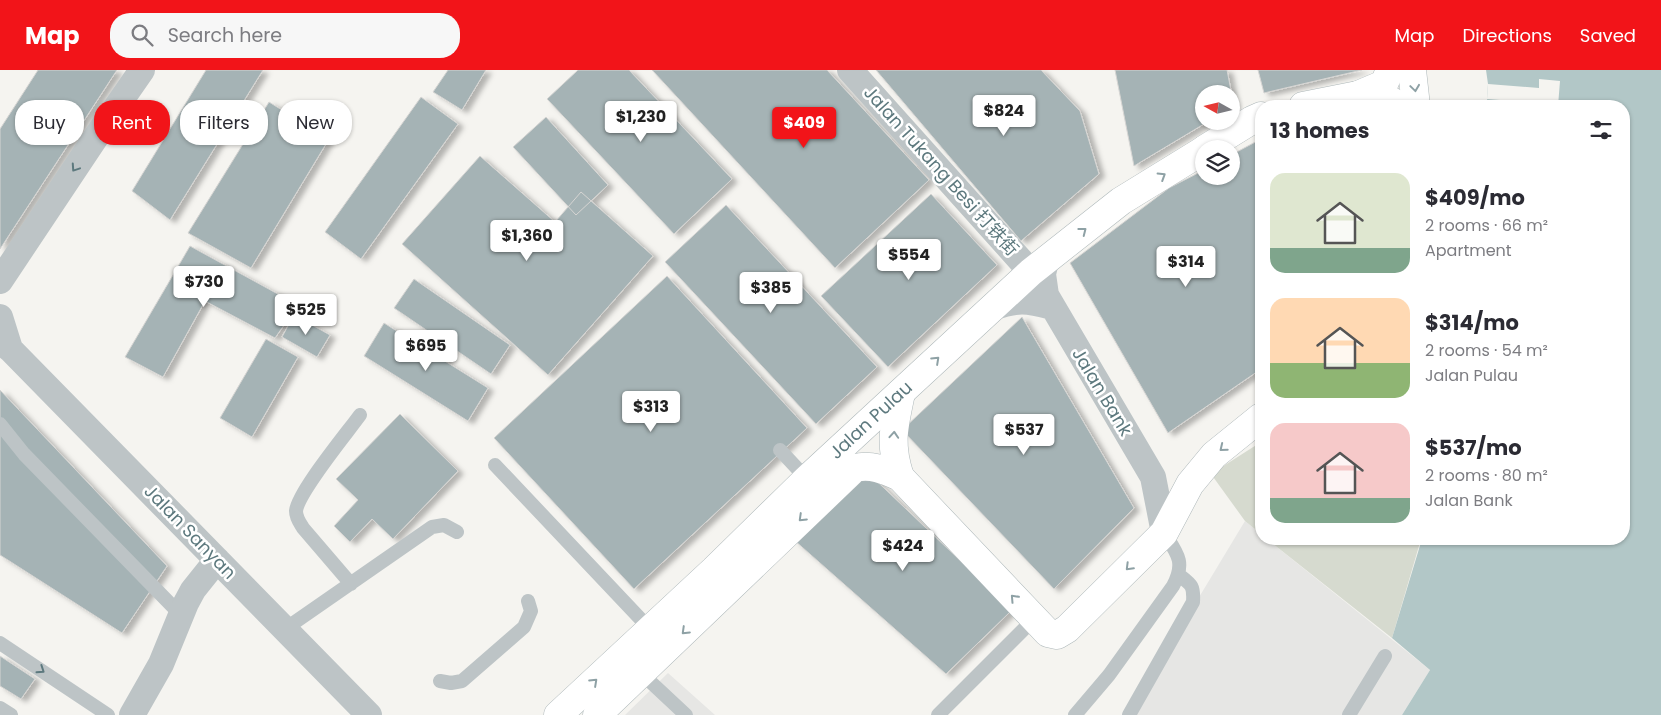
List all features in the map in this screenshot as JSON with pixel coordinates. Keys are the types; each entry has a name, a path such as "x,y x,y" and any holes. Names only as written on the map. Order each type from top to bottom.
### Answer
{"street":[{"path":"0,281 142,70"},
{"name":"Jalan Tukang Besi 打铁街","path":"850,70 1038,267"},
{"path":"1358,95 1384,84 1390,70"},
{"path":"1412,70 1415,100"},
{"path":"1333,100 1358,95 1373,95 1391,100"},
{"name":"Jalan Pulau","path":"1221,140 1255,122"},
{"name":"Jalan Pulau","path":"558,715 714,570 807,479 1038,267 1121,202 1195,155"},
{"name":"Jalan Bank","path":"1038,267 1043,274 1046,295 1052,307 1153,477 1164,533"},
{"path":"992,308 1008,302 1021,301 1029,301 1052,307"},
{"path":"0,317 5,345"},
{"name":"Jalan Sanyan","path":"5,345 369,715"},
{"path":"901,393 893,432 894,459 900,477 1041,626 1057,635 1067,629 1164,533 1190,484 1214,456 1255,422"},
{"name":"Jalan Pulau","path":"597,715 855,468 863,466 887,471 900,477"},
{"path":"1153,477 1190,484"},
{"path":"132,715 161,664 193,590 217,560"}],"lane":[{"path":"351,584 303,528 297,519 296,510 302,494 360,415"},
{"path":"0,424 24,454 181,615"},
{"path":"780,450 807,479"},
{"path":"495,466 650,629"},
{"path":"285,629 432,527 444,525 458,532"},
{"path":"1075,715 1109,675 1179,575 1180,564 1176,551 1164,533"},
{"path":"1129,715 1193,602 1194,592 1192,585 1179,575"},
{"path":"440,681 451,683 462,681 524,627 531,611 528,601"},
{"path":"938,715 1041,626"},
{"path":"0,643 108,715"},
{"path":"1349,715 1386,656"},
{"path":"641,673 686,715"},
{"path":"0,708 11,715"}],"shaded area":[{"path":"1486,70 1661,70 1661,715 1402,715 1430,670 1392,638 1420,545 1630,545 1630,100 1487,100"},
{"path":"1255,446 1255,529 1245,521 1211,474"},
{"path":"1245,521 1255,529 1255,545 1274,545 1430,670 1402,715 1128,715"},
{"path":"1275,545 1419,545 1392,638"},
{"path":"668,673 715,715 625,715"}],"pier":[{"path":"1539,79 1560,81 1558,100 1487,99 1488,84 1539,88"}],"building":[{"path":"38,70 117,70 97,100 94,100 94,105 84,120 84,100 19,100"},
{"path":"206,70 263,70 244,100 188,100"},
{"path":"448,70 486,70 462,110 433,92"},
{"path":"578,70 629,70 732,179 674,234 547,99"},
{"path":"652,70 827,70 929,180 835,268"},
{"path":"876,70 1041,70 1080,111 1099,174 1021,241"},
{"path":"1115,70 1227,70 1230,85 1195,85 1195,129 1134,166"},
{"path":"1258,70 1362,70 1264,93"},
{"path":"421,97 458,124 361,259 325,232"},
{"path":"269,102 278,108 278,145 325,145 251,268 188,233 242,145 268,145"},
{"path":"15,106 15,145 68,145 0,249 0,129"},
{"path":"180,113 180,145 216,145 170,220 132,191 160,145 170,145 170,129"},
{"path":"546,117 608,185 576,215 513,147"},
{"path":"1255,142 1255,373 1168,433 1070,263 1169,188 1195,175 1195,185 1240,185 1240,150"},
{"path":"480,156 555,222 581,192 653,256 548,375 402,244"},
{"path":"931,194 997,265 888,367 821,296"},
{"path":"726,205 877,367 816,424 665,262"},
{"path":"190,246 298,305 275,338 205,301 163,377 125,357"},
{"path":"667,276 807,428 634,589 494,438"},
{"path":"414,279 510,345 491,374 394,308"},
{"path":"294,315 330,335 317,357 282,337"},
{"path":"1022,317 1134,508 1054,589 902,430"},
{"path":"384,323 488,388 468,421 364,356"},
{"path":"266,339 298,357 252,437 220,418"},
{"path":"0,390 167,566 122,633 0,555"},
{"path":"400,414 458,471 393,539 372,519 350,542 334,526 358,500 336,479"},
{"path":"863,468 1012,610 946,674 794,540"},
{"path":"0,656 35,679 21,699 0,686"}]}
